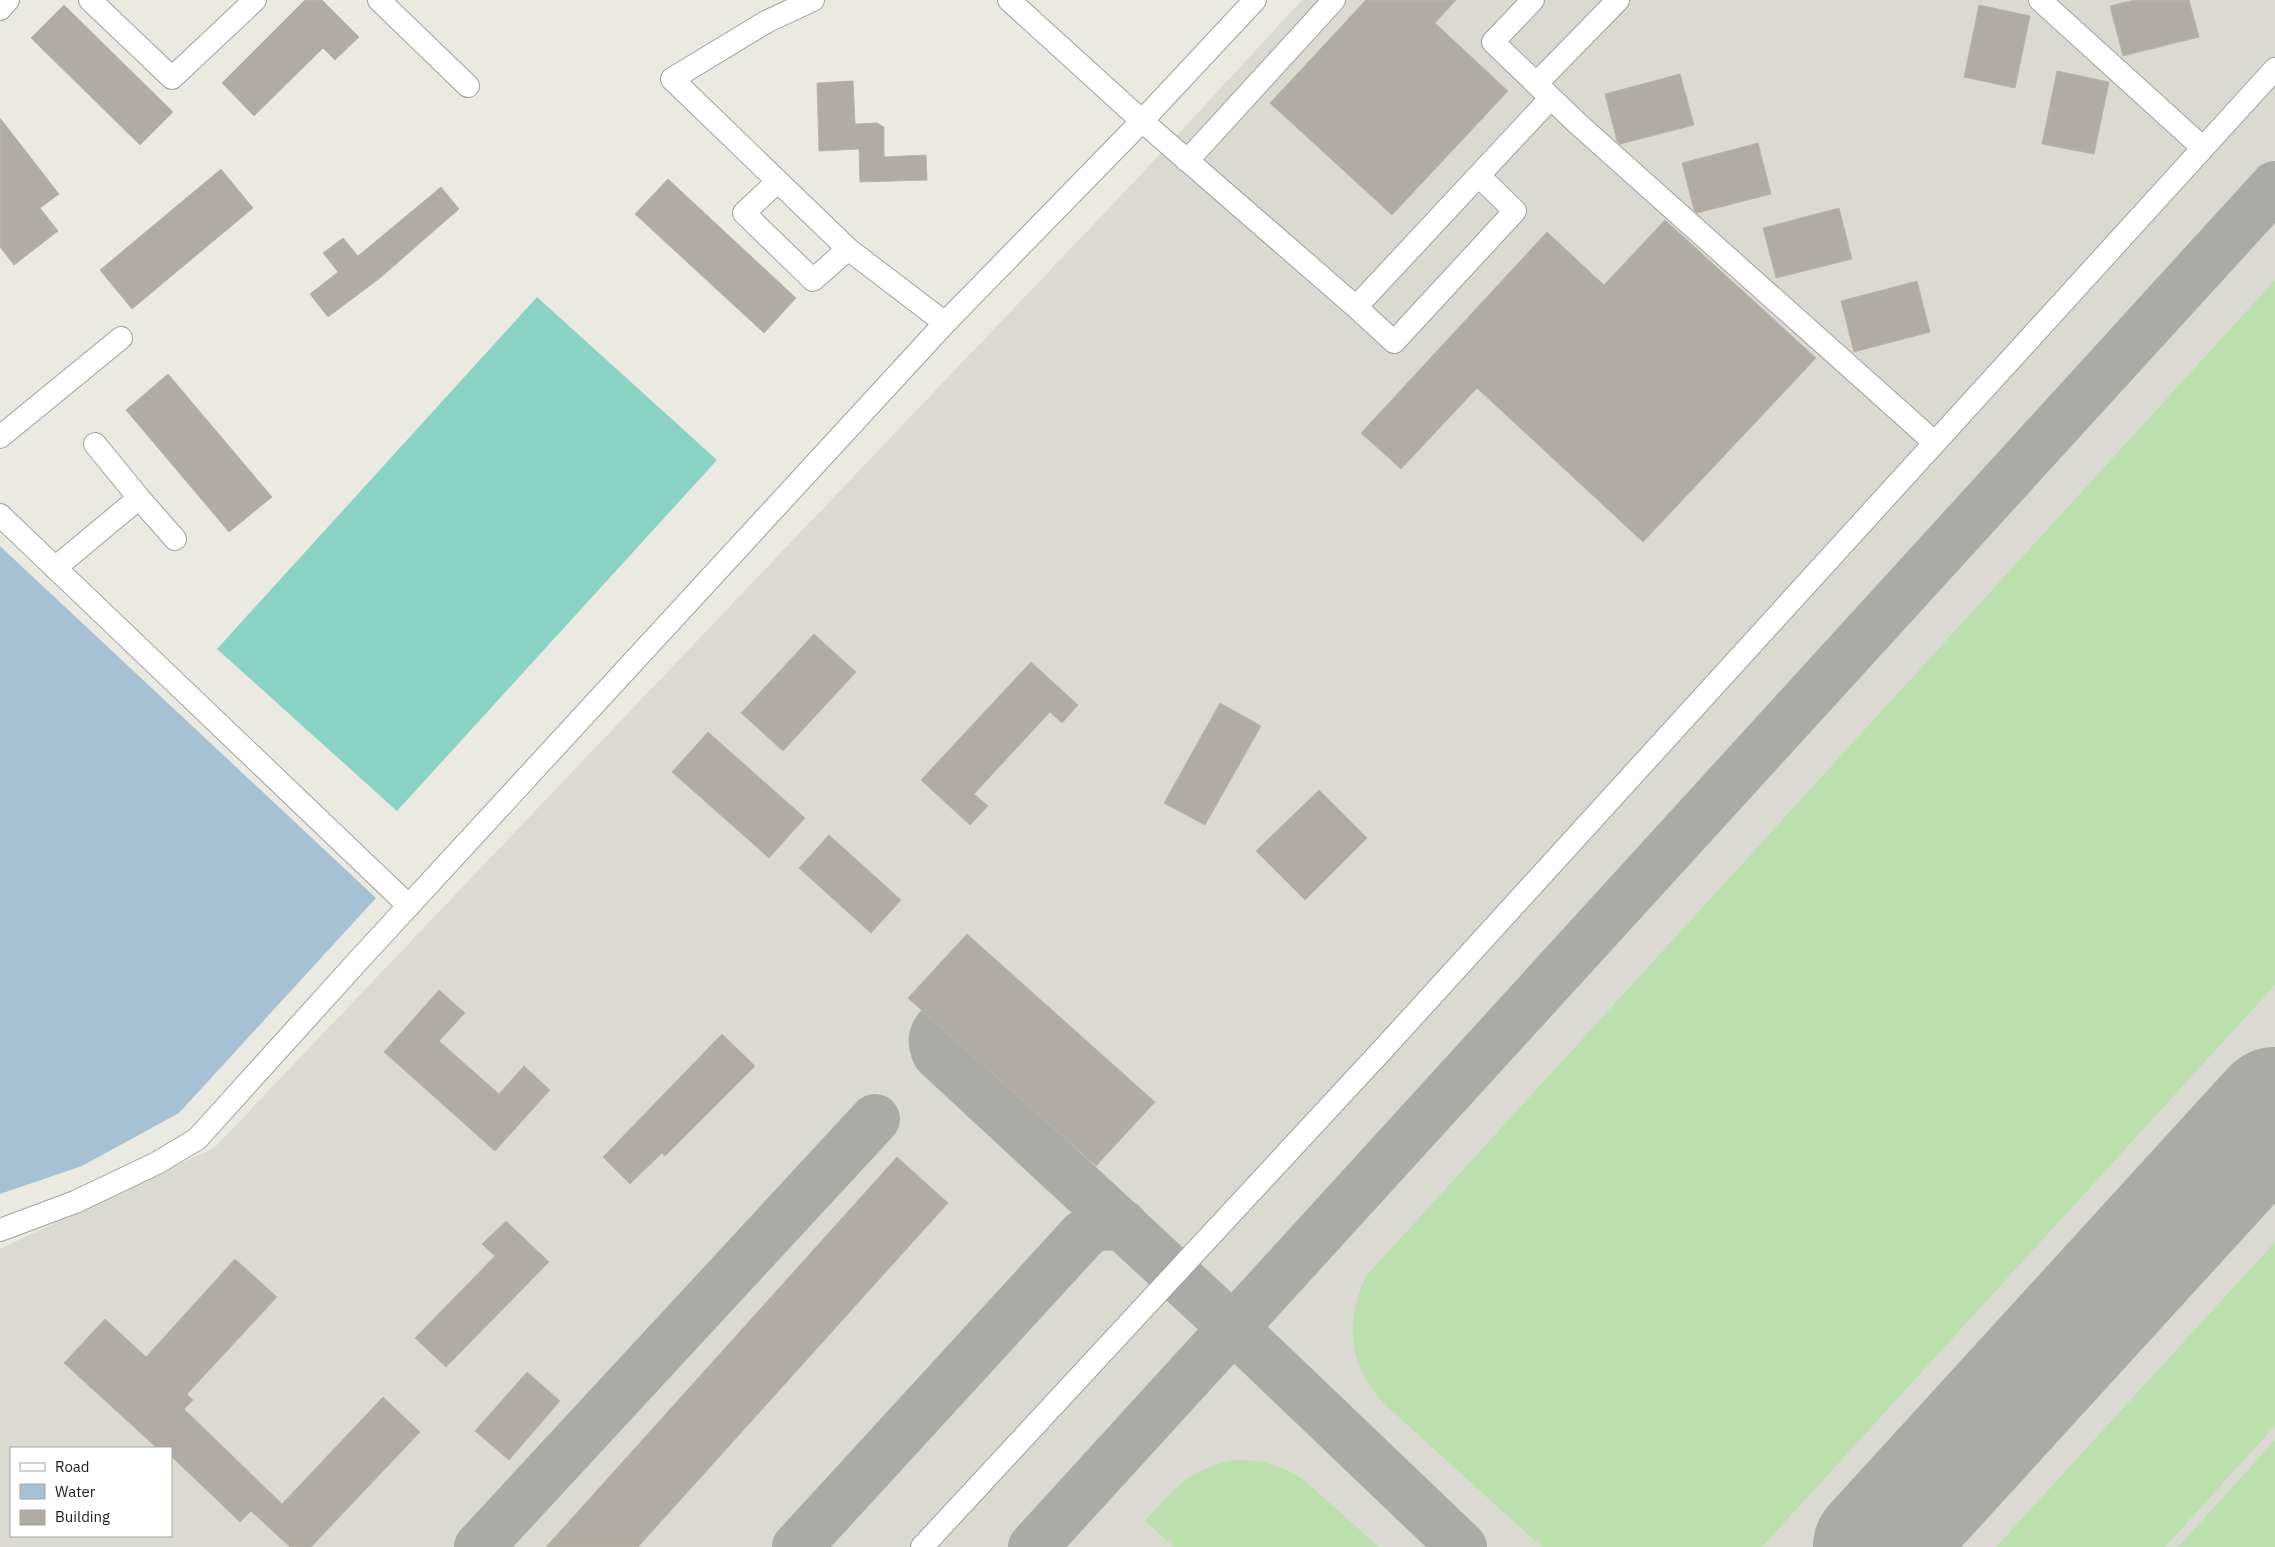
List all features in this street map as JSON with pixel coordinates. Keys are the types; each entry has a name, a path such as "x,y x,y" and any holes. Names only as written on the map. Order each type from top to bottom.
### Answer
{"street":[{"path":"0,9 8,0"},
{"path":"90,0 172,78 255,0"},
{"path":"379,0 468,86"},
{"path":"813,0 766,22 672,79 848,249 945,323"},
{"path":"1009,0 1142,121 1394,342 1515,210 1479,176"},
{"path":"0,1230 75,1202 158,1163 197,1139 945,323 1142,121 1255,0"},
{"path":"1187,160 1334,0"},
{"path":"1533,0 1493,42 1543,92 1934,442"},
{"path":"1356,307 1479,176 1543,92 1618,0"},
{"path":"2040,0 2202,148"},
{"path":"922,1547 1105,1347 1386,1046 2275,69"},
{"path":"777,182 744,213 813,280 848,249"},
{"path":"0,437 121,338"},
{"path":"95,444 175,539"},
{"path":"55,568 139,498"},
{"path":"0,515 409,906"}],"shaded area":[{"path":"1302,0 2275,0 2275,1547 0,1547 0,1249 214,1148 1134,182"},
{"path":"537,297 717,460 397,811 217,649"}],"green space":[{"path":"2275,280 2275,985 1762,1547 1542,1547 1382,1402 1371,1387 1362,1373 1353,1342 1355,1310 1366,1276"},
{"path":"2275,1242 2275,1426 2165,1547 1996,1547"},
{"path":"2275,1440 2275,1547 2178,1547"},
{"path":"1238,1460 1256,1461 1272,1465 1296,1475 1379,1547 1174,1547 1145,1521 1175,1489 1196,1473 1208,1467"}],"water":[{"path":"0,546 376,898 179,1113 82,1166 0,1194"}],"building":[{"path":"305,0 322,0 359,37 335,60 323,48 254,116 222,83"},
{"path":"1366,0 1456,0 1435,23 1508,91 1392,215 1270,103"},
{"path":"2134,0 2189,0 2199,37 2123,56 2110,6"},
{"path":"64,5 173,112 140,145 31,38"},
{"path":"1979,5 2030,16 2015,88 1964,77"},
{"path":"2057,71 2109,82 2094,154 2042,144"},
{"path":"1680,74 1694,125 1620,144 1617,141 1605,94"},
{"path":"853,81 855,124 877,123 884,127 884,157 926,155 927,180 860,182 859,149 819,151 817,83"},
{"path":"0,118 59,194 40,208 58,231 14,265 0,247"},
{"path":"1758,143 1771,194 1697,213 1694,210 1682,163"},
{"path":"221,169 253,208 132,309 100,270"},
{"path":"668,179 796,298 764,333 635,214"},
{"path":"441,187 459,209 380,278 328,317 310,294 338,272 323,253 343,238 358,256"},
{"path":"1839,208 1852,259 1776,278 1763,228"},
{"path":"1665,220 1816,358 1643,542 1477,388 1401,469 1361,433 1547,232 1604,285"},
{"path":"1917,281 1930,332 1854,352 1841,301"},
{"path":"168,374 272,497 229,532 126,410"},
{"path":"814,634 856,672 783,751 741,713"},
{"path":"1031,662 1078,705 1062,723 1050,712 974,794 988,806 970,825 921,780"},
{"path":"1220,703 1261,726 1205,825 1164,803"},
{"path":"708,732 805,818 769,858 672,772"},
{"path":"1319,790 1367,838 1305,900 1256,851"},
{"path":"829,835 901,900 871,933 799,868"},
{"path":"967,934 1155,1102 1096,1166 908,998"},
{"path":"439,990 465,1013 439,1041 499,1094 524,1066 550,1090 495,1151 384,1052"},
{"path":"722,1034 755,1066 665,1156 662,1153 630,1184 603,1157"},
{"path":"897,1157 948,1203 638,1547 546,1547"},
{"path":"506,1221 549,1262 446,1367 415,1338 495,1256 482,1244"},
{"path":"235,1259 277,1297 187,1394 193,1400 184,1409 282,1504 383,1397 420,1432 311,1547 290,1547 251,1511 240,1522 172,1457 172,1447 156,1447 64,1363 105,1319 146,1357"},
{"path":"527,1372 560,1401 509,1460 475,1431"}],"taxiway":[{"path":"1033,1547 2275,186"},
{"path":"941,1026 936,1032 934,1039 937,1054 1233,1328 1462,1547"},
{"path":"479,1547 875,1119"},
{"path":"797,1547 1083,1235 1095,1226 1123,1225"}],"runway":[{"path":"1876,1547 2275,1110"}]}
